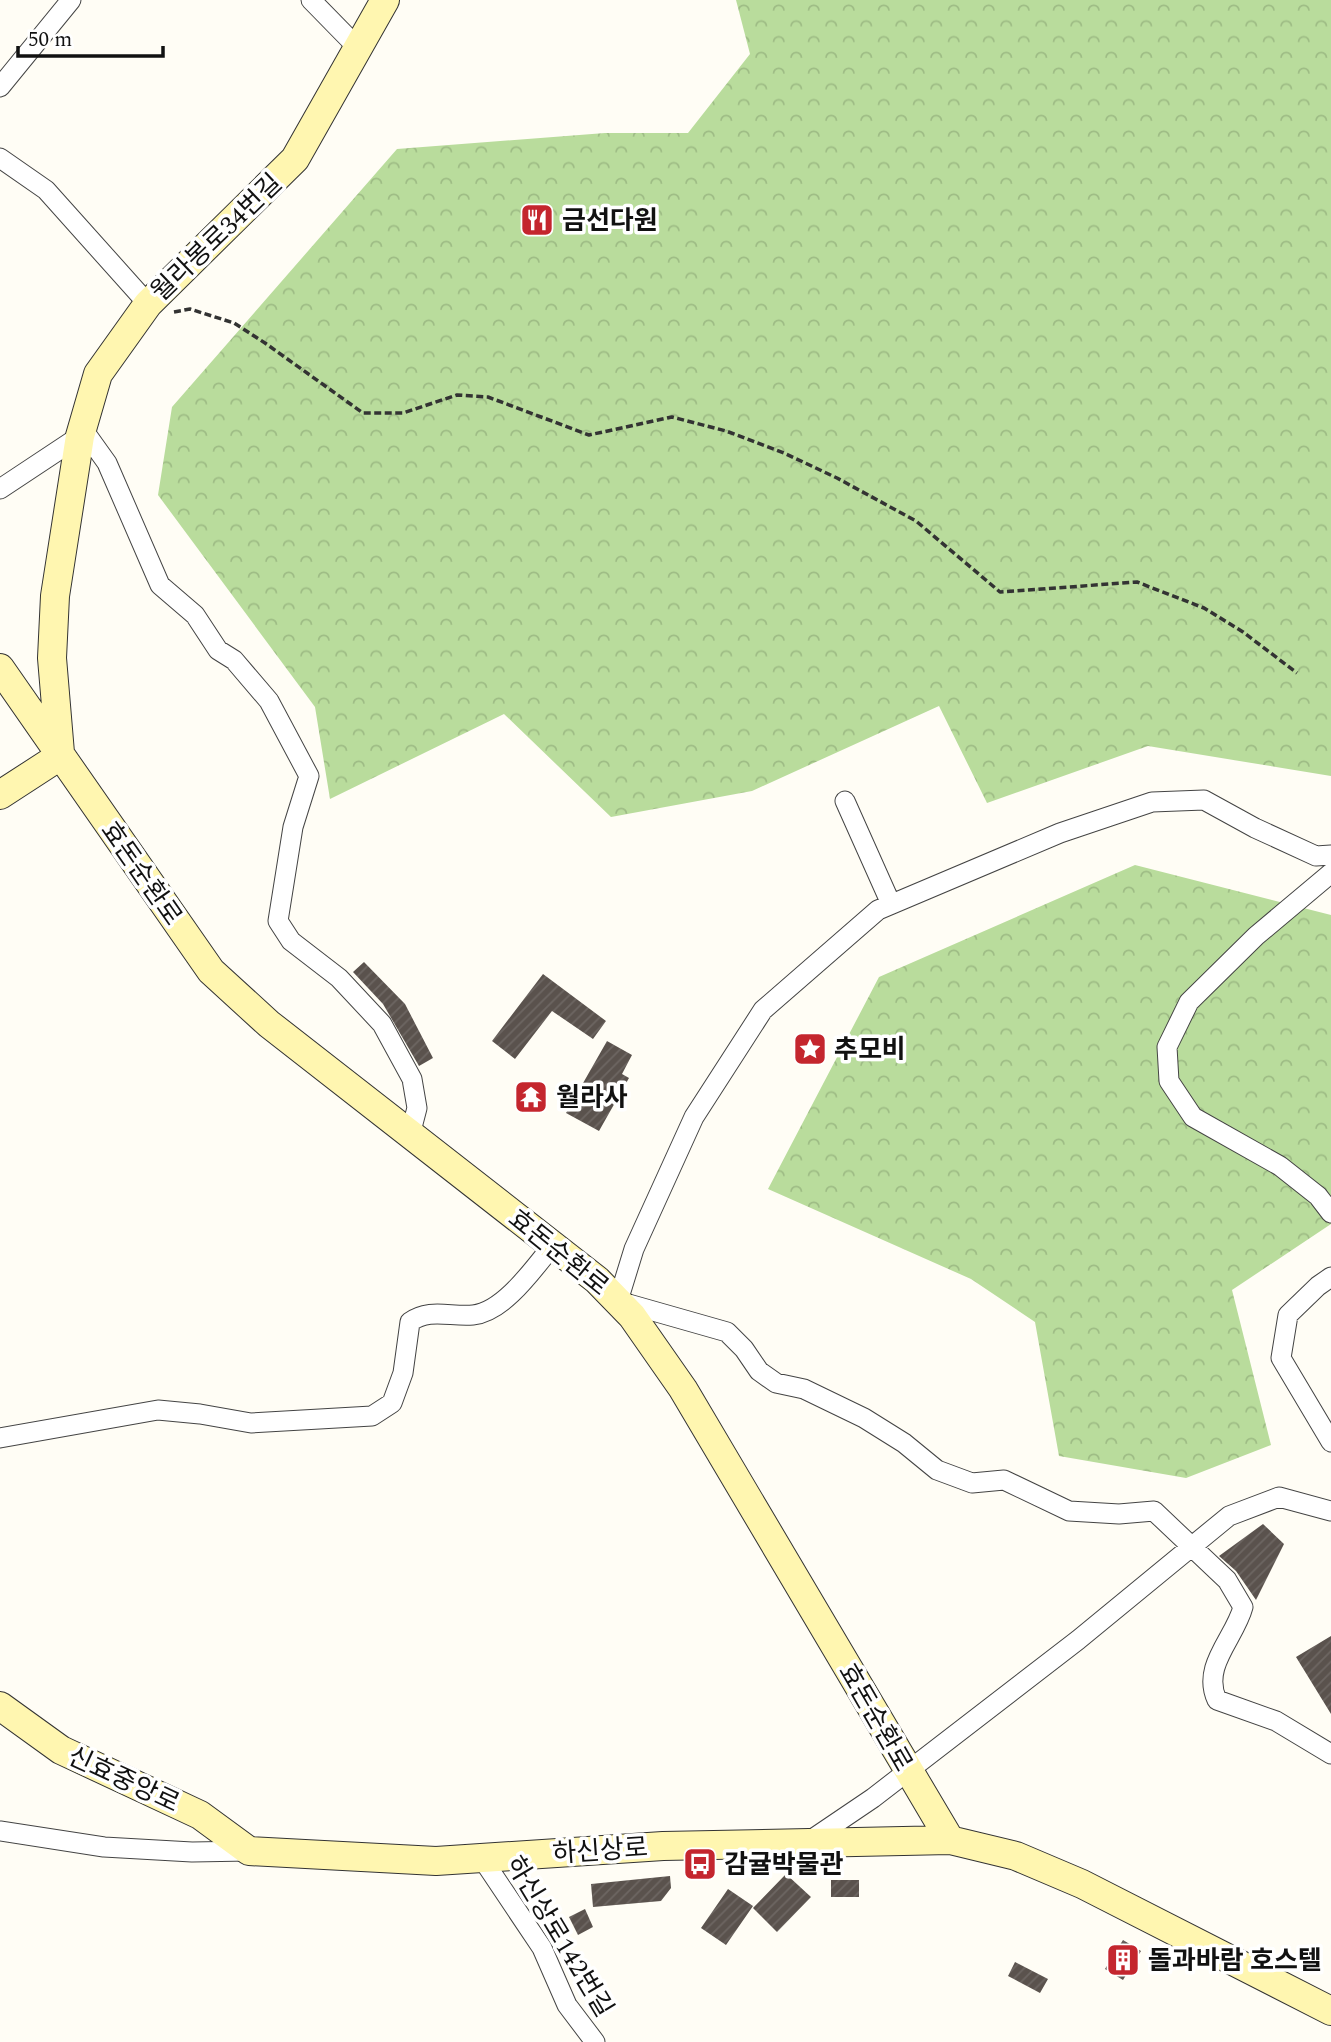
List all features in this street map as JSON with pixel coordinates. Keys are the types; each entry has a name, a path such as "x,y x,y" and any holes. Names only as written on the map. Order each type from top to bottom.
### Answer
{"street":[{"path":"0,87 71,0"},
{"path":"311,0 358,48"},
{"name":"월라봉로34번길","path":"60,756 52,658 55,596 81,432 98,374 142,311 295,159 385,0"},
{"path":"0,158 46,190 142,311"},
{"path":"0,489 81,432 107,463 160,585 195,615 218,650 234,660 269,701 309,776 293,827 278,921 291,941 339,978 382,1024 412,1079 417,1108 411,1135"},
{"name":"효돈순환로","path":"0,668 211,971 269,1024 597,1280 632,1316 683,1389 950,1840"},
{"path":"0,795 60,756"},
{"path":"1331,855 1316,856 1255,828 1204,800 1152,802 1060,833 878,909 763,1010 694,1117 634,1249 618,1301 727,1332 744,1349 759,1371 776,1383 804,1389 864,1418 904,1443 937,1470 972,1483 1004,1480 1069,1511 1119,1514 1154,1511 1227,1580 1243,1607 1239,1622 1217,1659 1211,1682 1217,1700 1276,1721 1331,1754"},
{"path":"845,801 891,904"},
{"path":"1331,873 1256,936 1189,1002 1167,1047 1169,1081 1194,1118 1280,1166 1318,1196 1331,1213"},
{"path":"0,1438 158,1410 251,1423 372,1416 392,1403 403,1373 410,1322 421,1315 475,1315 495,1307 522,1283 553,1245"},
{"path":"1331,1278 1318,1286 1288,1315 1281,1358 1331,1442"},
{"path":"808,1842 873,1798 1078,1640 1229,1517 1279,1497 1331,1511"},
{"name":"신효중앙로","path":"0,1706 61,1750 200,1815 249,1851"},
{"name":"하신상로","path":"0,1831 104,1847 192,1853 249,1851 436,1861 663,1846 950,1840 1016,1856 1082,1884 1331,2011"},
{"name":"하신상로142번길","path":"481,1857 542,1948 567,2005 595,2042"}],"path":[{"path":"142,311 190,309 234,323 363,412 403,412 457,395 488,397 589,435 672,417 726,431 816,468 916,521 1000,592 1137,582 1204,608 1243,632 1297,673"}],"green space":[{"path":"736,0 1331,0 1331,776 1148,746 987,803 939,706 752,791 611,817 504,714 330,799 315,707 158,495 172,407 397,149 605,133 688,133 750,54"},
{"path":"1135,865 1331,915 1331,1224 1232,1290 1271,1445 1186,1478 1059,1456 1035,1322 971,1279 768,1189 879,977"}],"building":[{"path":"364,962 405,1004 433,1058 419,1066 383,1004 353,972"},
{"path":"543,974 606,1021 593,1039 552,1011 515,1059 492,1041"},
{"name":"월라사","path":"607,1041 632,1055 622,1074 629,1078 599,1131 566,1113"},
{"path":"1263,1524 1284,1544 1256,1600 1236,1571 1219,1556"},
{"path":"1331,1636 1331,1714 1296,1657"},
{"path":"786,1874 811,1897 777,1932 753,1908"},
{"path":"670,1876 671,1888 661,1901 593,1907 591,1884"},
{"path":"831,1880 859,1880 859,1897 831,1897"},
{"path":"728,1889 753,1906 726,1945 701,1928"},
{"path":"585,1909 593,1927 578,1935 569,1917"},
{"name":"돌과바람 호스텔","path":"1123,1940 1141,1951 1123,1980 1105,1969"},
{"path":"1015,1962 1048,1979 1040,1993 1008,1976"}],"place":[{"name":"금선다원","path":"537,220"},
{"name":"추모비","path":"810,1049"},
{"name":"월라사","path":"531,1097"},
{"name":"감귤박물관","path":"700,1864"},
{"name":"돌과바람 호스텔","path":"1123,1960"}]}
